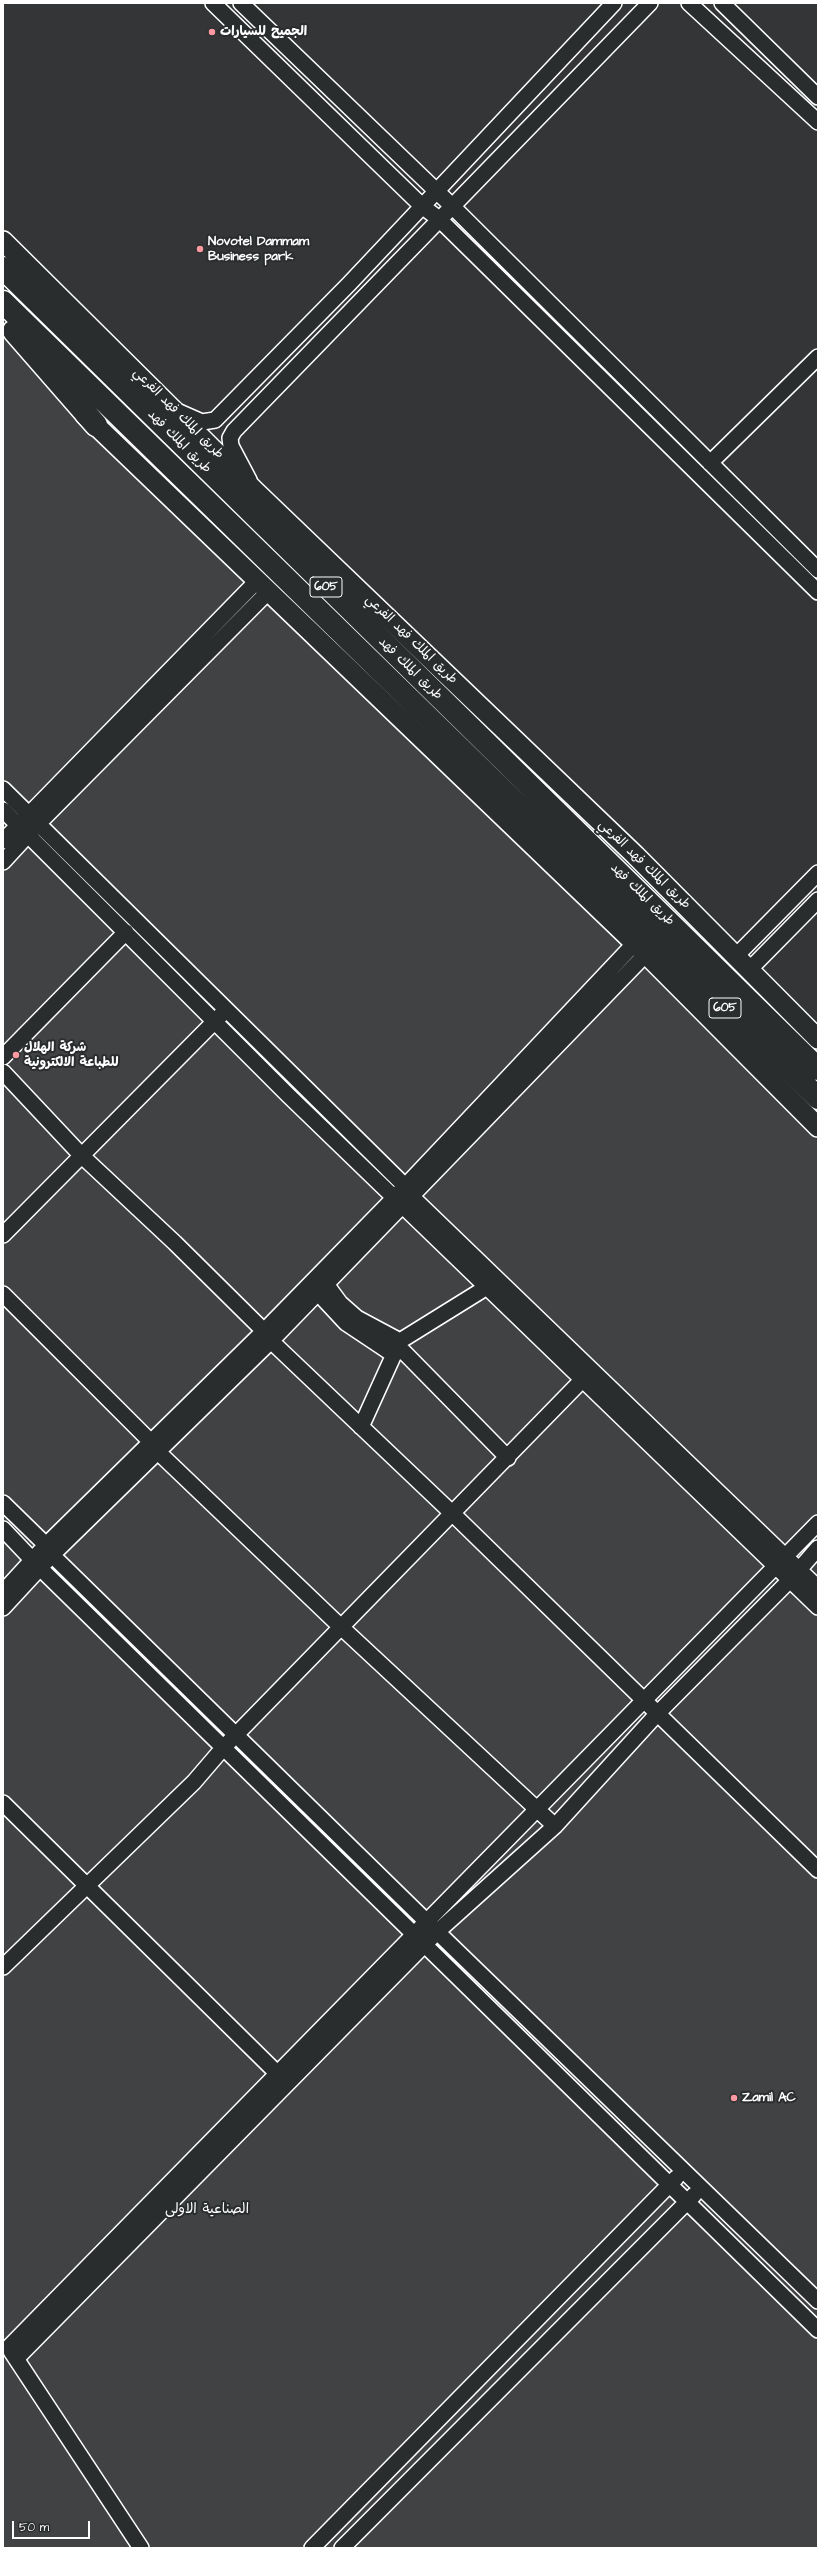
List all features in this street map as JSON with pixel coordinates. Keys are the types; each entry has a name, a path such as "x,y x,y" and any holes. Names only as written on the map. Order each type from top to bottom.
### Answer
{"highway":[{"name":"طريق الملك فهد","path":"3,268 651,903 818,1069"},
{"name":"طريق الملك فهد","path":"3,302 818,1098"},
{"path":"3,318 96,425"}],"main road":[{"name":"طريق الملك فهد الفرعي","path":"3,241 255,491 635,855 818,1039"},
{"path":"3,333 262,587 641,948 818,1126"}],"street":[{"path":"213,3 422,206 439,219 818,592"},
{"path":"241,3 451,205 818,570"},
{"path":"175,410 202,422 215,420 349,284 435,191 614,3"},
{"path":"255,491 231,446 230,438 234,430 451,205 650,3"},
{"path":"689,3 818,122"},
{"path":"722,3 818,96"},
{"path":"710,463 818,357"},
{"path":"3,862 32,824 262,587"},
{"path":"3,789 126,932 214,1021 404,1196 794,1574 818,1607"},
{"path":"3,810 17,825"},
{"path":"3,841 17,825 32,824 226,1010 404,1196 487,1287 588,1375"},
{"path":"736,956 818,873"},
{"path":"749,970 818,900"},
{"path":"3,1057 126,932"},
{"path":"3,1608 49,1550 268,1336 641,948"},
{"path":"3,1235 226,1010"},
{"path":"3,1072 82,1156 175,1243 361,1427 658,1713 818,1870"},
{"path":"268,1336 322,1289 404,1196"},
{"path":"361,1427 398,1347 487,1287"},
{"path":"322,1289 346,1323 398,1347 508,1458"},
{"path":"3,1294 155,1447 342,1627 555,1826"},
{"path":"3,1967 86,1884 194,1782 224,1747 588,1375"},
{"path":"3,1503 432,1927 818,2301"},
{"path":"141,2548 9,2348 283,2079 420,1940 538,1809 818,1523"},
{"path":"3,1529 818,2330"},
{"path":"432,1927 555,1826 658,1713 818,1548"},
{"path":"3,1592 38,1565"},
{"path":"794,1574 818,1588"},
{"path":"718,1626 731,1639"},
{"path":"3,1803 283,2079"},
{"path":"312,2548 670,2185 682,2169"},
{"path":"342,2548 701,2188"},
{"path":"459,2398 478,2411"}],"shaded area":[{"path":"3,337 651,972 818,1141 818,2548 3,2548"}],"place":[{"name":"الجميح للسيارات","path":"212,32"},
{"name":"Novotel Dammam Business park","path":"200,249"},
{"name":"شركة الهلال للطباعة الالكترونية","path":"16,1055"},
{"name":"Zamil AC","path":"734,2098"}],"district":[{"name":"الصناعية الاولى","path":"207,2210"}]}
